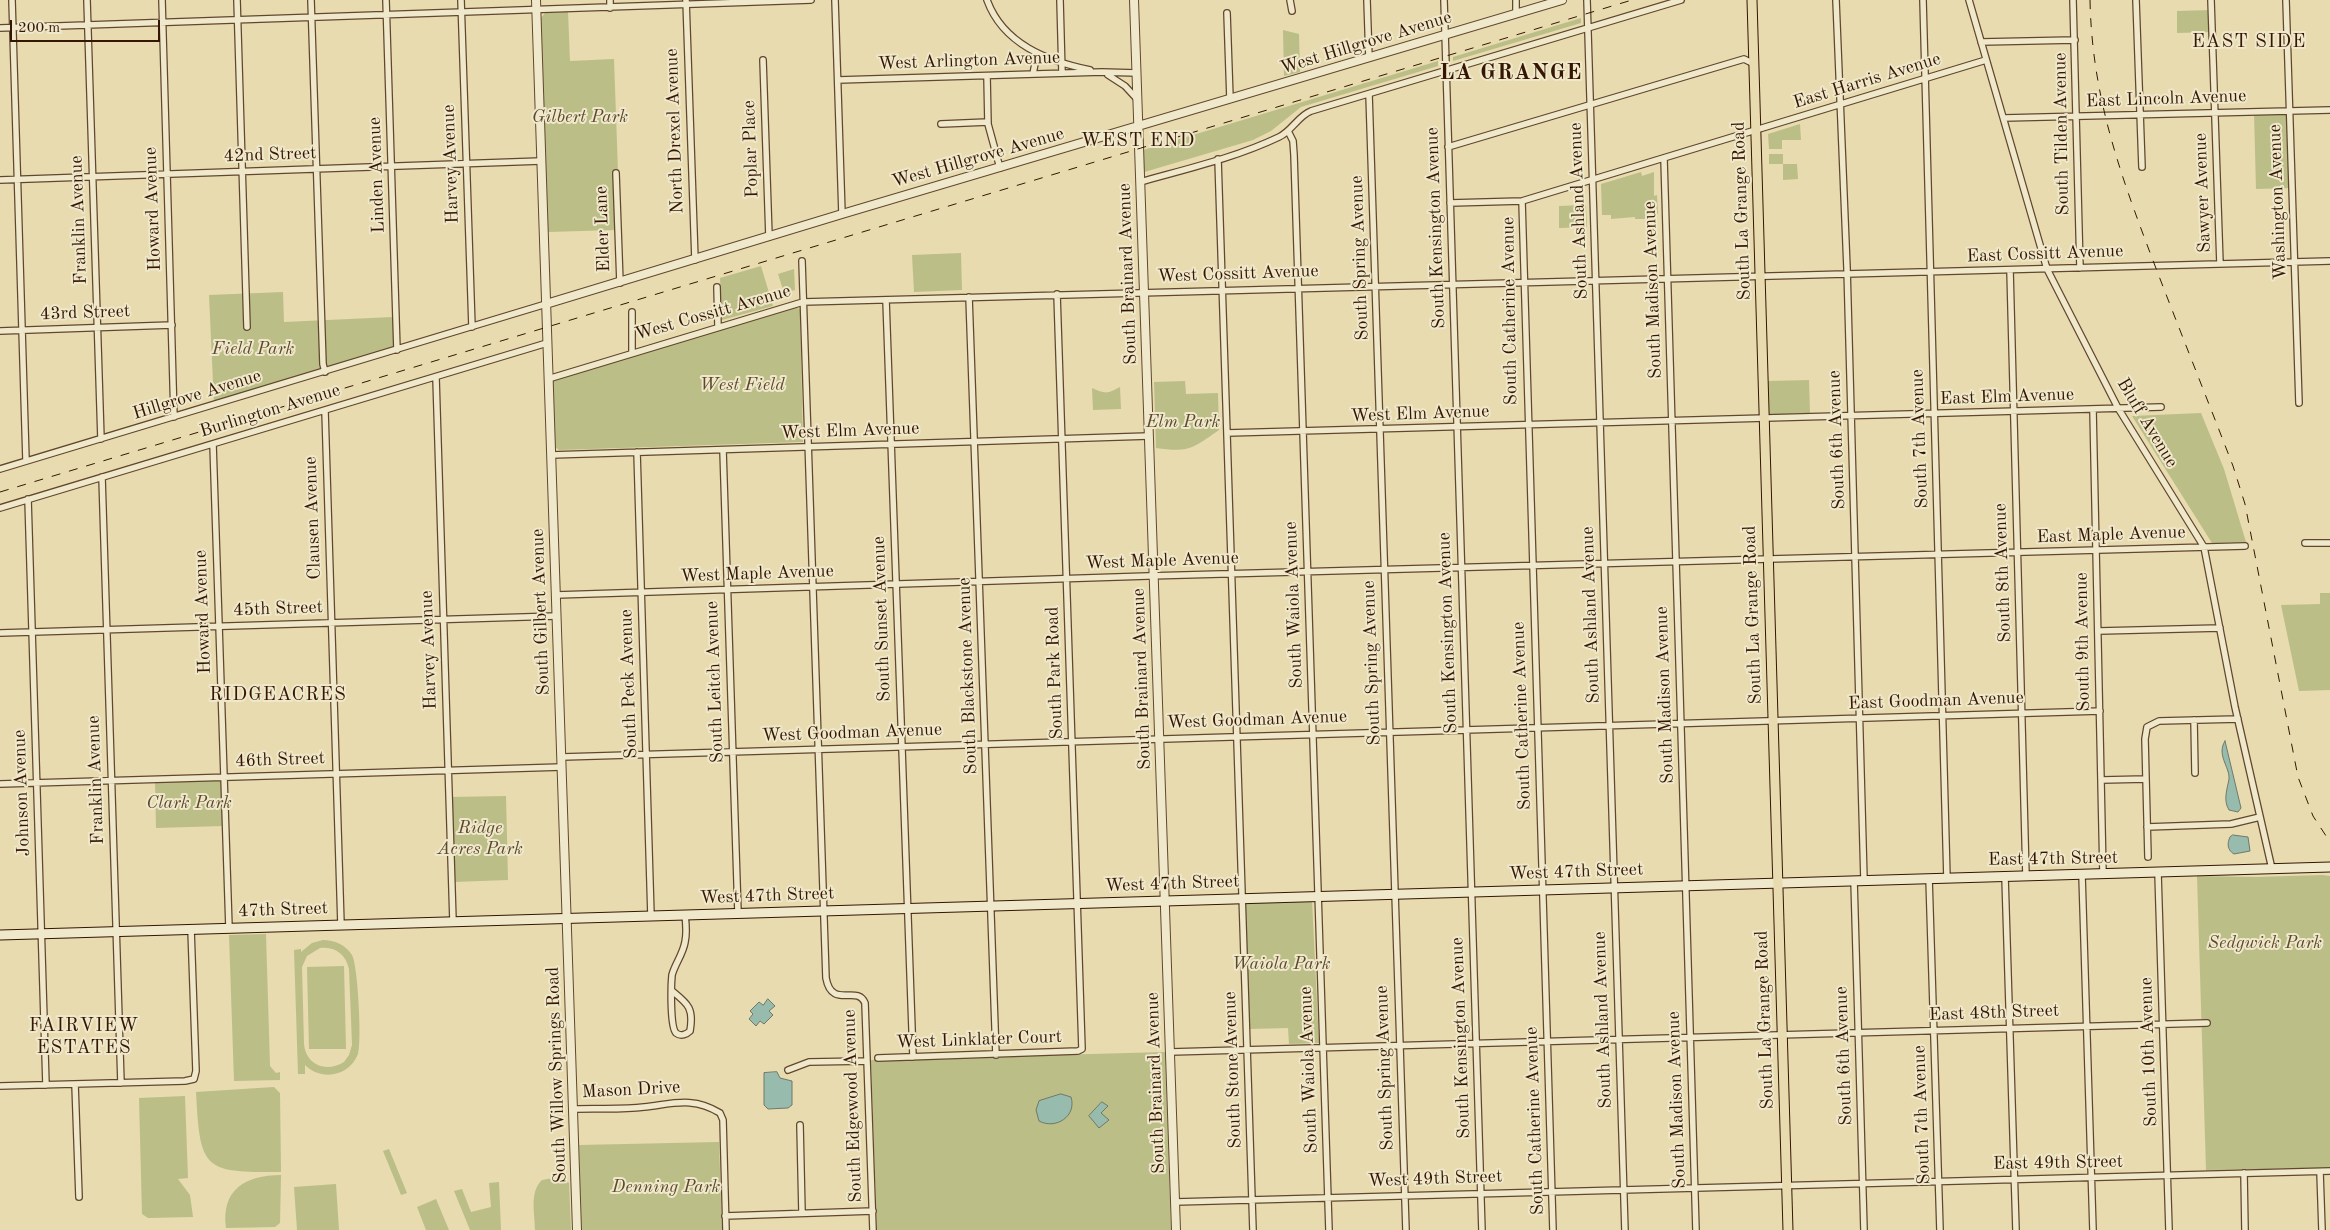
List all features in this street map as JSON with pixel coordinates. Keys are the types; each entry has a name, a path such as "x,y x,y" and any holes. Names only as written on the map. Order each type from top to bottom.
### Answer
{"main road":[{"name":"South La Grange Road","path":"1752,0 1788,1230"},
{"name":"East 47th Street","path":"1777,882 2329,868"},
{"name":"West 47th Street","path":"567,919 1777,882"},
{"name":"47th Street","path":"0,935 567,919"}],"street":[{"path":"12,0 26,460"},
{"name":"Franklin Avenue","path":"87,0 100,439"},
{"name":"Howard Avenue","path":"162,0 174,417"},
{"path":"237,0 246,327"},
{"path":"311,0 323,364 325,372"},
{"name":"Linden Avenue","path":"386,0 397,350"},
{"name":"Harvey Avenue","path":"461,0 472,327"},
{"name":"South Gilbert Avenue","path":"536,0 567,919"},
{"path":"610,0 610,8"},
{"path":"0,28 610,8 686,2 811,0"},
{"path":"835,0 842,214"},
{"path":"987,0 993,14 1006,31 1021,44 1062,63 1102,72 1116,79 1138,100"},
{"path":"1060,0 1062,73"},
{"name":"South Brainard Avenue","path":"1134,0 1176,1230"},
{"path":"1290,0 1292,11"},
{"path":"1367,0 1369,58"},
{"name":"South Kensington Avenue","path":"1444,0 1482,1230"},
{"path":"1516,0 1516,14"},
{"name":"West Hillgrove Avenue","path":"546,304 1562,0"},
{"name":"South Ashland Avenue","path":"1587,0 1625,1230"},
{"path":"1140,182 1258,146 1288,131 1307,113 1681,0"},
{"name":"South 6th Avenue","path":"1836,0 1852,416 1864,880"},
{"name":"South 7th Avenue","path":"1923,0 1947,878"},
{"name":"Bluff Avenue","path":"1969,0 2047,269 2118,408 2204,547 2238,719 2272,868"},
{"name":"South Tilden Avenue","path":"2073,0 2080,268"},
{"path":"2136,0 2142,167"},
{"name":"Sawyer Avenue","path":"2211,0 2220,264"},
{"name":"Washington Avenue","path":"2286,0 2299,404"},
{"name":"North Drexel Avenue","path":"686,2 695,260"},
{"path":"1226,13 1230,99"},
{"path":"1981,42 2075,40"},
{"path":"1033,74 1037,53"},
{"path":"1448,146 1744,59 1754,64"},
{"name":"Poplar Place","path":"763,60 769,237"},
{"name":"East Harris Avenue","path":"1450,204 1522,201 1664,160 1986,60"},
{"name":"West Arlington Avenue","path":"838,80 1102,72 1137,73"},
{"path":"987,76 988,122 1000,168"},
{"name":"South Spring Avenue","path":"1369,94 1406,1230"},
{"name":"East Lincoln Avenue","path":"2004,118 2330,110"},
{"path":"940,124 988,122"},
{"name":"South Waiola Avenue","path":"1288,131 1294,141 1329,1230"},
{"name":"South Stone Avenue","path":"1218,159 1230,574 1253,1230"},
{"name":"South Madison Avenue","path":"1664,160 1696,1230"},
{"name":"42nd Street","path":"0,180 541,161"},
{"name":"Elder Lane","path":"616,173 620,283"},
{"name":"South Catherine Avenue","path":"1522,201 1553,1230"},
{"name":"South Edgewood Avenue","path":"802,261 828,988 832,993 839,996 857,995 864,1000 873,1230"},
{"name":"East Cossitt Avenue","path":"1760,276 2330,261"},
{"name":"South 8th Avenue","path":"2010,270 2026,876"},
{"name":"West Cossitt Avenue","path":"548,378 803,302 1760,276"},
{"path":"717,287 718,326"},
{"name":"South Park Road","path":"1057,294 1073,741 1081,1050"},
{"name":"South Blackstone Avenue","path":"969,297 996,1055"},
{"name":"South Sunset Avenue","path":"886,300 912,1057"},
{"name":"Hillgrove Avenue","path":"0,468 325,372 546,304"},
{"path":"632,312 632,352"},
{"name":"43rd Street","path":"0,331 172,325"},
{"name":"Burlington Avenue","path":"0,508 548,343"},
{"name":"Harvey Avenue","path":"436,378 453,922"},
{"name":"East Elm Avenue","path":"1765,419 2161,407"},
{"name":"South 9th Avenue","path":"2093,410 2104,874"},
{"name":"Clausen Avenue","path":"324,411 341,925"},
{"name":"West Elm Avenue","path":"1226,434 1765,419"},
{"name":"West Elm Avenue","path":"551,455 1149,436"},
{"name":"Howard Avenue","path":"213,444 229,928"},
{"name":"South Leitch Avenue","path":"723,450 738,913"},
{"name":"South Peck Avenue","path":"637,452 652,916"},
{"name":"Franklin Avenue","path":"102,477 121,1083"},
{"name":"Johnson Avenue","path":"28,499 46,1085"},
{"path":"2304,543 2330,542"},
{"name":"East Maple Avenue","path":"1768,560 2245,546"},
{"name":"West Maple Avenue","path":"556,595 1154,576 1768,560"},
{"name":"45th Street","path":"0,633 557,616"},
{"path":"2099,631 2220,628"},
{"name":"East Goodman Avenue","path":"1772,721 2100,711"},
{"path":"2148,857 2145,739 2147,727 2160,721 2238,719"},
{"path":"2194,720 2195,773"},
{"name":"West Goodman Avenue","path":"562,757 1772,721"},
{"name":"46th Street","path":"0,784 562,767"},
{"path":"2102,780 2146,779"},
{"path":"2147,827 2231,824 2260,817"},
{"name":"South 10th Avenue","path":"2158,873 2169,1230"},
{"path":"2082,875 2093,1230"},
{"path":"2005,877 2016,1230"},
{"name":"South 7th Avenue","path":"1929,878 1940,1230"},
{"name":"South 6th Avenue","path":"1854,880 1864,1230"},
{"path":"672,991 687,1002 690,1008 692,1025 687,1034 680,1035 675,1032 673,1027 672,991 673,974 686,942 686,914"},
{"name":"South Willow Springs Road","path":"567,919 577,1230"},
{"path":"0,1086 185,1081 194,1079 196,1071 191,929"},
{"name":"East 48th Street","path":"1170,1052 2207,1023"},
{"name":"West Linklater Court","path":"878,1058 996,1055 1081,1050"},
{"path":"788,1070 809,1062 866,1061"},
{"path":"75,1084 79,1197"},
{"name":"Mason Drive","path":"573,1109 644,1107 673,1101 689,1102 720,1113 722,1120 726,1230"},
{"path":"800,1125 802,1213"},
{"name":"East 49th Street","path":"1786,1184 2330,1171"},
{"path":"2320,1172 2322,1230"},
{"path":"2244,1174 2246,1230"},
{"name":"West 49th Street","path":"1175,1202 1786,1184"},
{"path":"726,1216 872,1211"}],"green space":[{"path":"2211,10 2211,32 2177,33 2177,11"},
{"name":"Gilbert Park","path":"568,12 570,61 614,59 618,172 613,173 615,230 548,232 540,19 545,13"},
{"path":"1581,18 1581,23 1453,61 1453,57"},
{"path":"1283,30 1299,34 1300,72 1284,76"},
{"path":"1438,61 1438,66 1301,107 1271,131 1253,140 1141,173 1140,151"},
{"path":"2290,111 2292,188 2256,189 2254,112"},
{"path":"1800,124 1801,140 1782,140 1782,149 1769,149 1768,134"},
{"path":"1769,154 1783,154 1783,164 1769,164"},
{"path":"1783,164 1797,164 1798,179 1783,180"},
{"path":"1641,172 1642,176 1654,172 1654,196 1657,195 1658,214 1648,215 1648,219 1635,219 1635,217 1611,219 1611,215 1602,215 1601,184"},
{"path":"1586,205 1587,227 1559,228 1559,206"},
{"path":"961,253 962,290 914,292 912,255"},
{"path":"761,266 773,306 722,320 720,278"},
{"path":"794,269 795,290 784,293 778,274"},
{"name":"Field Park","path":"283,292 284,322 393,317 394,347 214,404 209,295"},
{"name":"West Field","path":"794,307 800,309 803,442 559,450 554,446 553,381"},
{"path":"1809,380 1810,413 1769,415 1768,381"},
{"name":"Elm Park","path":"1185,381 1186,394 1218,393 1219,430 1190,448 1176,450 1156,448 1154,382"},
{"path":"1120,387 1121,409 1093,410 1092,388 1106,392"},
{"path":"2201,413 2224,469 2246,542 2212,543 2132,416"},
{"path":"2320,593 2330,593 2330,690 2299,691 2281,605 2320,604"},
{"name":"Clark Park","path":"222,779 224,826 156,828 155,781"},
{"name":"Ridge Acres Park","path":"506,796 508,880 454,882 451,797"},
{"name":"Sedgwick Park","path":"2197,876 2330,876 2330,1168 2206,1170"},
{"name":"Waiola Park","path":"1312,900 1319,1043 1289,1044 1288,1028 1249,1029 1245,901"},
{"path":"266,934 270,1066 276,1073 280,1072 280,1080 234,1081 229,935"},
{"path":"323,940 339,944 349,951 354,962 358,988 358,1054 348,1068 334,1074 326,1075 319,1073 305,1065 305,1074 298,1074 294,950 301,949 301,952 312,943","holes":["320,948 339,952 348,964 352,1045 349,1055 344,1062 330,1067 324,1067 313,1062 304,1044 302,967 307,956"]},
{"path":"344,966 346,1049 309,1049 307,967"},
{"path":"1165,1052 1171,1230 877,1230 871,1060"},
{"path":"274,1087 280,1093 281,1172 235,1171 221,1167 211,1161 204,1151 200,1137 196,1092"},
{"path":"185,1096 188,1178 178,1179 190,1195 193,1217 148,1218 142,1214 139,1098"},
{"name":"Denning Park","path":"719,1142 722,1230 581,1230 579,1145"},
{"path":"389,1149 407,1193 401,1195 383,1151"},
{"path":"281,1175 280,1223 275,1227 226,1228 225,1215 227,1204 238,1187 257,1178"},
{"path":"559,1177 569,1183 571,1230 535,1230 535,1191 542,1180"},
{"path":"499,1182 501,1230 470,1230 454,1191 462,1189 471,1212 491,1207 489,1183"},
{"path":"336,1184 339,1230 297,1230 294,1187"},
{"path":"436,1199 449,1230 426,1230 417,1207"}],"shaded area":[{"path":"2225,741 2241,808 2238,812 2229,810 2226,802 2229,774 2222,751"},
{"path":"2233,835 2248,837 2250,851 2234,854 2228,844 2230,837"},
{"path":"768,999 775,1006 769,1011 773,1015 764,1024 760,1021 756,1026 749,1019 753,1014 750,1011 759,1002 763,1005"},
{"path":"777,1072 780,1078 792,1081 792,1105 788,1108 768,1109 764,1105 764,1073"},
{"path":"1061,1094 1071,1097 1072,1104 1071,1110 1064,1120 1052,1124 1039,1121 1036,1110 1039,1101"},
{"path":"1102,1102 1108,1106 1101,1113 1109,1120 1099,1128 1089,1116"}],"railway":[{"path":"0,492 1632,0"},
{"path":"2090,0 2096,72 2111,138 2144,237 2233,466 2245,504 2298,777 2313,816 2330,842"}],"district":[{"name":"EAST SIDE","path":"2249,42"},
{"name":"LA GRANGE","path":"1511,73"},
{"name":"WEST END","path":"1138,141"},
{"name":"RIDGEACRES","path":"278,695"},
{"name":"FAIRVIEW ESTATES","path":"84,1037"}]}
